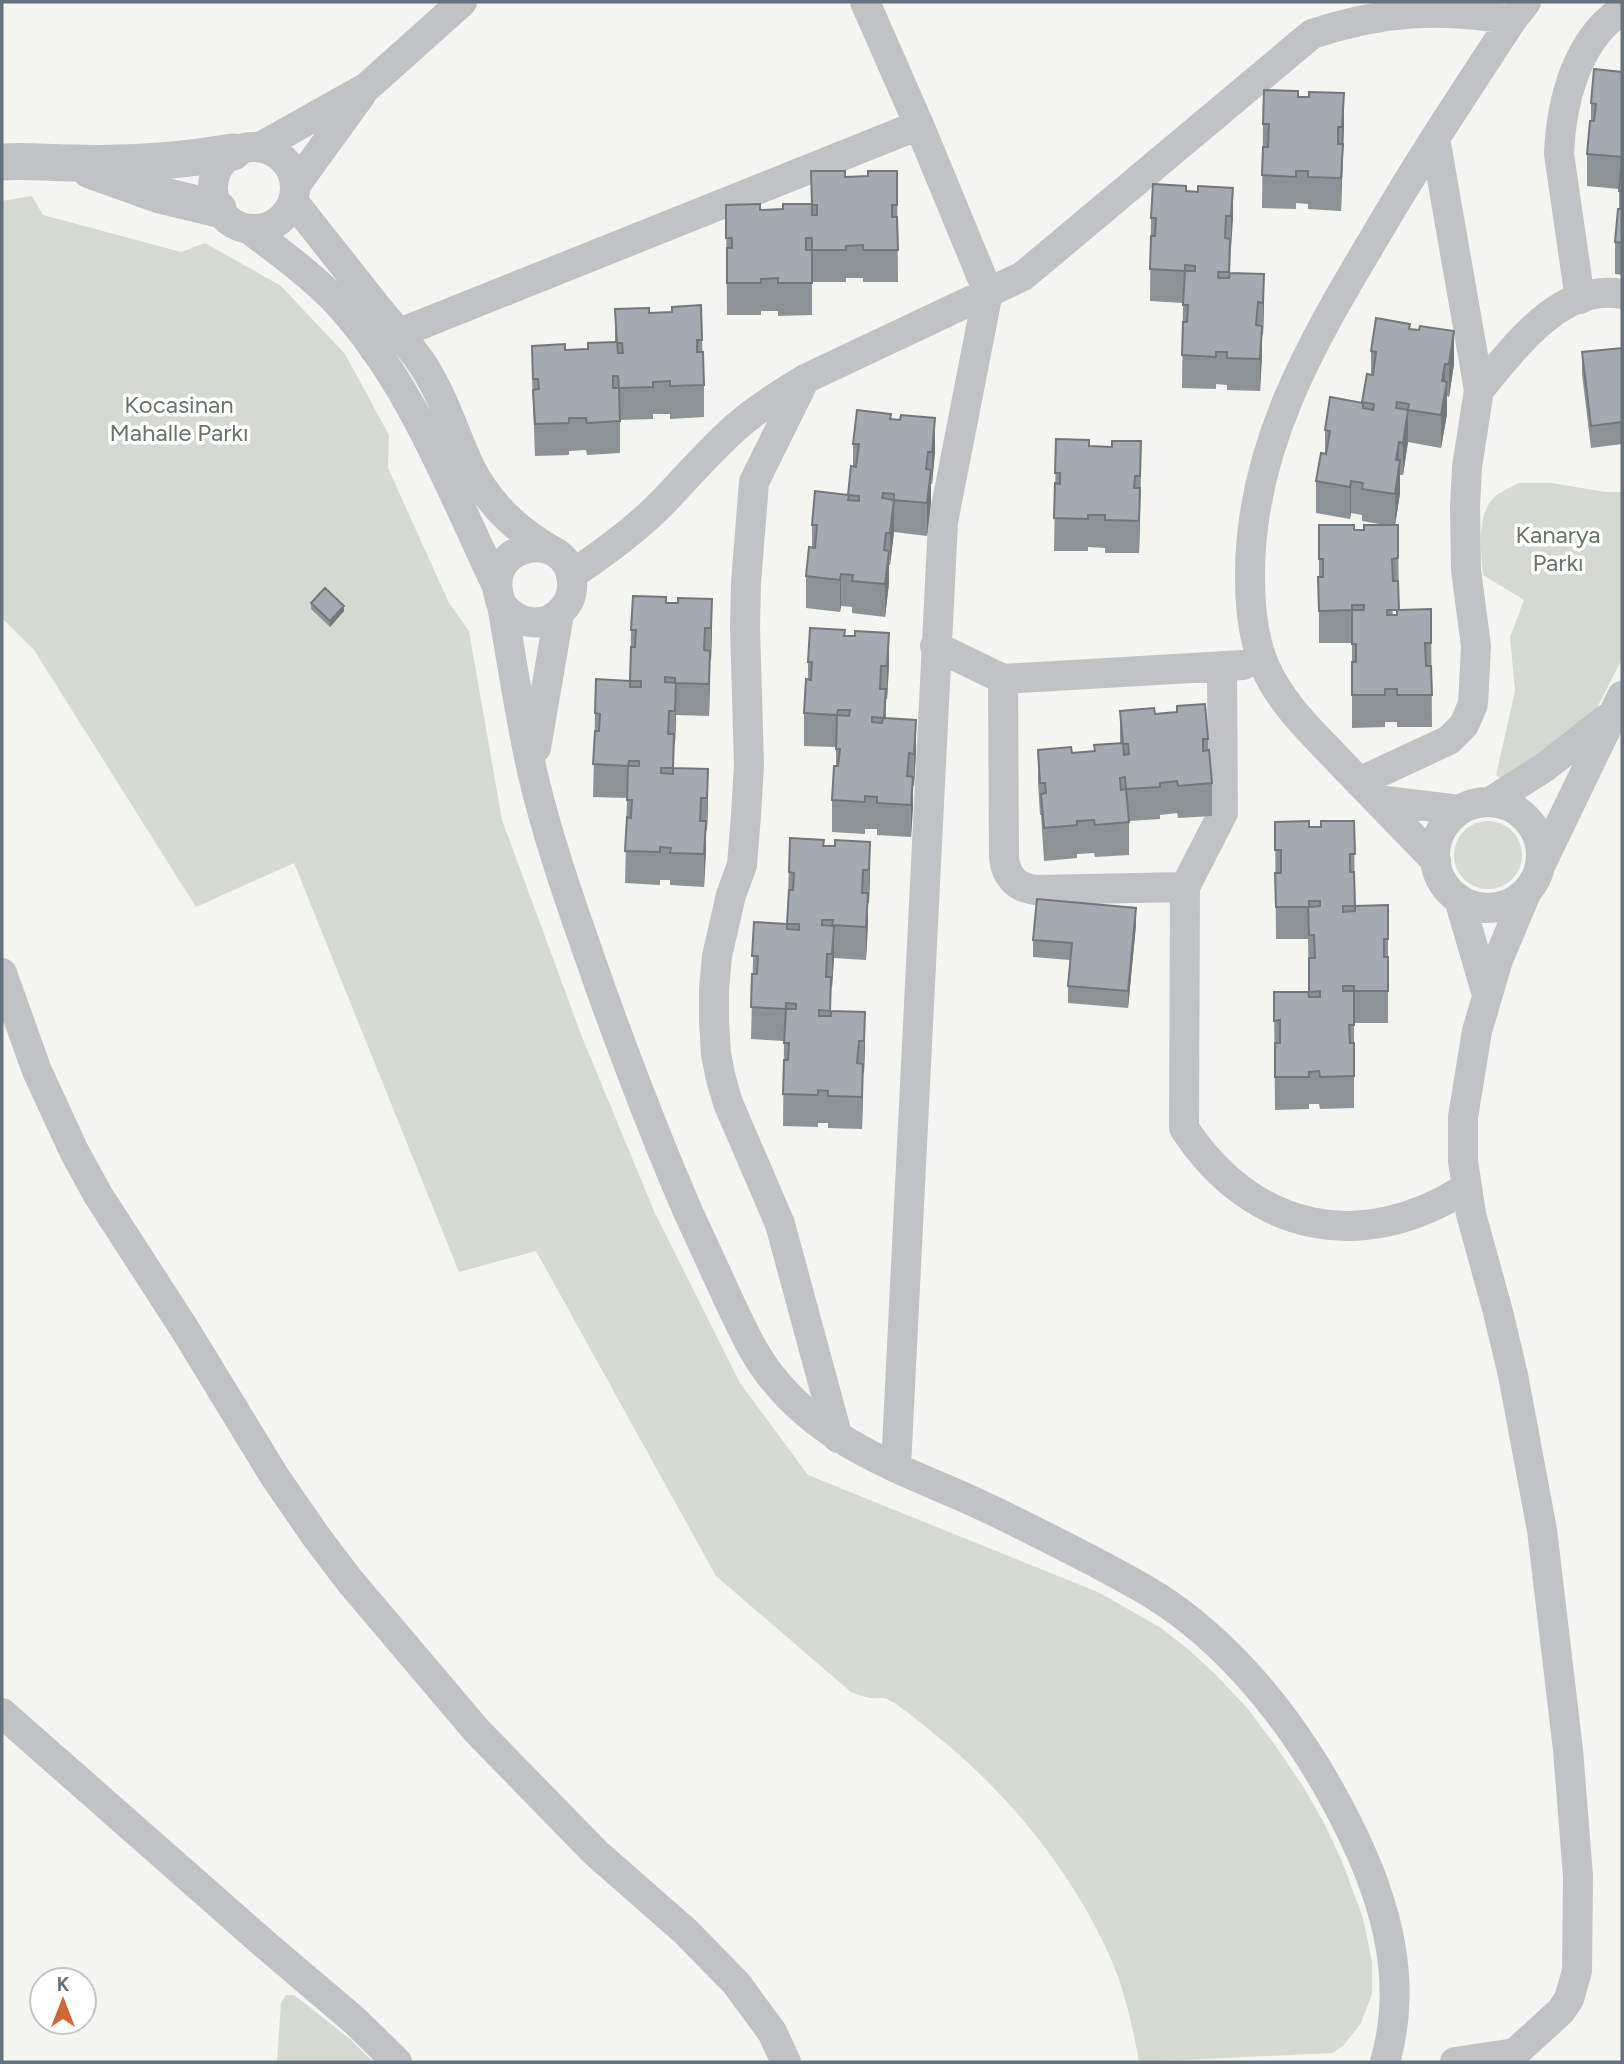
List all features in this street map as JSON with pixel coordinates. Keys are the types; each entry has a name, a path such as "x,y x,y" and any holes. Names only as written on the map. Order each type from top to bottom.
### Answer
{"street":[{"path":"367,87 223,160 212,184 213,197 226,219 249,229 262,228 276,223 287,213 294,194 367,87 462,2"},
{"path":"865,2 988,292 943,522 896,1467"},
{"path":"571,575 633,530 734,429 776,396 805,379 1023,276 1312,34 1398,8 1455,12 1520,9"},
{"path":"1436,861 1297,717 1278,692 1258,645 1253,618 1250,564 1257,498 1276,428 1307,354 1435,138 1520,9"},
{"path":"1580,299 1559,154 1560,130 1564,106 1578,67 1603,25 1622,10"},
{"path":"374,349 400,332 919,125"},
{"path":"1368,791 1449,740 1464,724 1473,704 1476,646 1466,570 1465,506 1472,429 1479,390 1435,138"},
{"path":"2,162 187,160 246,149 273,151 285,160 292,172 294,194 379,310 400,332 424,366 441,396 471,468 482,486 506,518 520,531 560,556 567,565 571,575 571,596 559,614 550,620 528,622 509,613 418,421 374,349 355,323 311,277 249,229"},
{"path":"73,163 113,180 160,195 218,209"},
{"path":"1479,390 1541,322 1563,306 1597,294 1622,294"},
{"path":"805,379 754,482 745,605 749,765 746,815 742,865 728,905 717,956 714,1021 721,1079 780,1224 838,1437"},
{"path":"551,551 541,547 519,550 510,555 498,573 499,594 533,773 558,869 610,1015 649,1118 707,1255 742,1327 769,1374 804,1412 838,1437 896,1467 1027,1526 1150,1592 1182,1614 1241,1667 1289,1727 1346,1820 1361,1851 1382,1908 1393,1956 1395,1990 1394,2023 1385,2062"},
{"path":"533,773 559,614"},
{"path":"936,646 1003,678 1264,664"},
{"path":"1222,666 1223,813 1185,887 1184,1128 1213,1167 1251,1198 1274,1210 1322,1224 1373,1225 1397,1220 1422,1212 1465,1188"},
{"path":"1003,678 1004,858 1005,866 1013,880 1027,889 1036,890 1185,887"},
{"path":"1490,802 1545,766 1618,703"},
{"path":"1455,2062 1514,2053 1561,2011 1571,1992 1577,1971 1578,1875 1568,1750 1542,1530 1513,1374 1465,1188 1463,1117 1470,1065 1498,960 1527,891 1536,878 1618,703"},
{"path":"1368,791 1461,810"},
{"path":"1527,891 1516,901 1487,908 1459,899 1447,889 1436,861 1436,846 1441,832 1449,819 1474,804 1490,802 1504,805 1518,811 1529,821 1537,834 1541,864"},
{"path":"1459,899 1487,995"},
{"path":"2,973 37,1070 99,1195 275,1477 315,1535 349,1580 477,1731 596,1853 712,1956 736,1983 772,2032 786,2062"},
{"path":"2,1713 354,2020 397,2062"},
{"path":"772,2032 806,2062"}],"green space":[{"name":"Kocasinan Mahalle Parkı","path":"32,196 43,215 181,252 205,243 281,286 345,354 389,435 388,468 449,603 469,631 502,820 582,1037 654,1211 740,1383 808,1475 1100,1593 1161,1628 1215,1674 1248,1709 1304,1788 1324,1823 1363,1918 1372,1962 1372,1994 1361,2023 1344,2045 1333,2053 1139,2062 1128,2010 1111,1959 1060,1868 1017,1813 969,1764 887,1699 868,1698 851,1692 716,1576 536,1251 459,1272 294,863 196,907 34,650 2,618 2,201"},
{"name":"Kanarya Parkı","path":"1519,483 1552,483 1605,492 1622,492 1622,659 1581,739 1516,790 1496,775 1515,691 1510,637 1524,600 1483,575 1481,532 1491,501 1498,494"},
{"path":"1481,821 1495,821 1507,826 1517,836 1522,855 1517,874 1507,884 1495,889 1481,889 1469,884 1459,874 1454,862 1454,848 1459,836 1469,826"},
{"path":"286,1995 294,1995 350,2039 373,2062 277,2062 281,2003"}],"building":[{"path":"1594,69 1622,72 1622,157 1587,154 1590,121 1594,121 1596,104 1591,103"},
{"path":"1264,90 1298,91 1298,97 1309,97 1309,92 1344,93 1342,127 1338,127 1338,144 1343,144 1341,178 1308,177 1308,171 1296,171 1296,177 1262,175 1263,147 1268,147 1269,124 1263,124"},
{"path":"1622,157 1622,191 1619,191"},
{"path":"811,171 845,171 845,177 868,176 868,171 897,171 897,205 892,205 892,217 897,217 898,250 863,250 863,245 846,246 846,250 812,250 812,283 778,283 778,278 761,279 761,283 727,283 727,248 732,248 732,238 726,238 726,205 760,204 760,210 783,209 783,204 812,204","holes":["812,205 817,205 817,215 812,215","806,238 812,238 812,250 806,250"]},
{"path":"1153,184 1186,186 1186,191 1198,192 1198,186 1233,188 1231,216 1226,216 1225,238 1230,239 1229,272 1218,272 1218,278 1229,278 1230,273 1264,274 1263,303 1258,302 1256,325 1262,326 1260,359 1227,358 1227,352 1216,352 1216,357 1182,355 1183,322 1187,322 1188,305 1183,305 1185,271 1150,269 1151,236 1155,236 1156,218 1151,218","holes":["1185,265 1195,266 1195,271 1185,271"]},
{"path":"1618,209 1622,209 1622,243 1615,242"},
{"path":"701,305 702,340 697,340 697,352 703,352 704,385 670,386 670,381 653,382 653,387 619,388 620,421 587,423 586,418 569,418 569,423 535,424 533,390 539,389 538,379 533,379 532,346 565,344 565,350 588,349 588,343 617,342 615,309 649,308 649,313 672,312 672,307","holes":["617,343 622,343 623,353 618,353","613,376 618,376 619,388 613,388"]},
{"path":"1376,318 1410,324 1409,329 1419,330 1420,326 1454,331 1449,364 1445,364 1442,381 1447,382 1441,415 1408,410 1403,443 1399,442 1396,460 1400,460 1395,494 1362,489 1363,483 1351,481 1350,487 1316,481 1321,453 1326,454 1330,431 1325,430 1330,397 1363,403 1363,408 1373,410 1374,404 1362,402 1367,374 1373,375 1376,352 1371,351","holes":["1397,402 1409,404 1408,410 1396,408"]},
{"path":"1622,348 1622,422 1591,426 1582,352"},
{"path":"857,410 891,414 890,419 900,420 901,415 935,418 932,452 928,452 926,469 931,470 927,503 894,500 890,533 886,533 884,550 889,551 885,584 852,581 853,575 841,574 840,580 806,576 809,547 815,548 817,525 812,525 815,491 848,495 851,466 856,467 859,444 853,444","holes":["883,493 894,494 894,500 882,498","849,495 859,496 859,501 848,500"]},
{"path":"1056,439 1089,440 1089,446 1112,447 1112,441 1141,441 1140,476 1135,476 1134,488 1140,488 1139,521 1105,520 1105,515 1088,515 1088,519 1054,518 1055,483 1060,484 1060,473 1055,473"},
{"path":"1319,525 1354,525 1354,530 1364,530 1364,525 1398,525 1398,558 1392,559 1393,581 1398,581 1399,610 1431,609 1431,643 1425,643 1426,666 1431,666 1432,695 1397,695 1397,689 1385,689 1385,695 1352,695 1352,662 1356,662 1356,644 1352,644 1352,610 1319,611 1318,577 1323,577 1323,559 1319,559","holes":["1352,605 1364,605 1364,610 1352,610","1387,610 1397,610 1397,615 1387,615"]},
{"path":"325,588 344,606 330,621 311,603"},
{"path":"633,596 666,597 666,603 678,603 678,598 712,599 711,628 705,628 704,650 710,651 709,684 676,683 675,711 669,711 668,734 674,734 673,768 708,769 707,798 701,798 700,821 706,821 704,854 670,853 671,848 660,847 660,852 625,851 627,817 631,818 632,800 627,800 628,766 593,764 595,731 599,731 600,714 595,713 596,679 630,681 631,647 635,647 636,630 631,630","holes":["665,677 675,678 675,683 665,682","630,681 641,681 641,687 630,687","629,761 639,761 639,766 628,766","661,768 673,768 673,774 661,773"]},
{"path":"810,628 845,630 844,636 855,636 855,631 889,633 887,666 881,666 880,689 886,689 884,718 916,720 914,754 909,753 907,776 913,777 911,805 877,803 877,797 865,796 865,802 832,800 834,766 838,766 840,749 836,749 837,715 804,713 806,679 811,680 812,662 808,662","holes":["838,710 850,710 849,716 837,715","872,717 883,718 882,723 872,722"]},
{"path":"1205,704 1208,739 1203,739 1203,751 1209,750 1212,783 1178,786 1177,781 1160,783 1160,787 1126,789 1129,822 1095,825 1094,820 1077,821 1077,825 1044,828 1041,794 1046,793 1045,783 1040,783 1038,750 1071,747 1072,753 1095,751 1094,745 1123,743 1120,711 1154,708 1155,714 1177,712 1177,706","holes":["1123,744 1128,744 1129,754 1124,755","1125,777 1126,789 1121,790 1120,778"]},
{"path":"1309,821 1309,827 1321,827 1321,821 1354,821 1355,854 1350,854 1350,872 1354,872 1355,906 1388,905 1388,939 1384,939 1384,957 1388,957 1388,991 1354,991 1354,1025 1349,1025 1350,1043 1354,1043 1354,1076 1320,1077 1319,1071 1309,1072 1309,1077 1275,1077 1275,1043 1280,1043 1280,1020 1274,1021 1274,992 1308,992 1309,997 1320,997 1320,991 1309,992 1309,958 1315,958 1314,935 1309,935 1308,907 1276,907 1275,873 1281,873 1281,850 1275,850 1275,822","holes":["1309,901 1320,901 1320,906 1309,907","1343,906 1355,906 1355,911 1343,912","1343,986 1354,986 1354,991 1343,991"]},
{"path":"790,838 824,840 823,846 835,846 835,840 870,842 869,870 863,870 862,893 868,893 866,927 832,925 833,920 822,920 822,925 834,926 832,954 827,954 826,977 831,977 830,1011 819,1010 819,1016 831,1016 831,1011 865,1012 864,1041 859,1041 857,1063 863,1064 862,1097 828,1096 828,1091 818,1090 818,1095 783,1094 784,1060 788,1060 789,1043 784,1043 786,1009 751,1007 752,974 757,974 758,956 752,956 754,922 787,924 789,890 793,890 794,873 789,872","holes":["787,924 799,924 799,930 787,929","786,1003 796,1004 796,1009 786,1009"]},
{"path":"1037,899 1136,908 1128,991 1068,986 1072,943 1033,940"}]}
